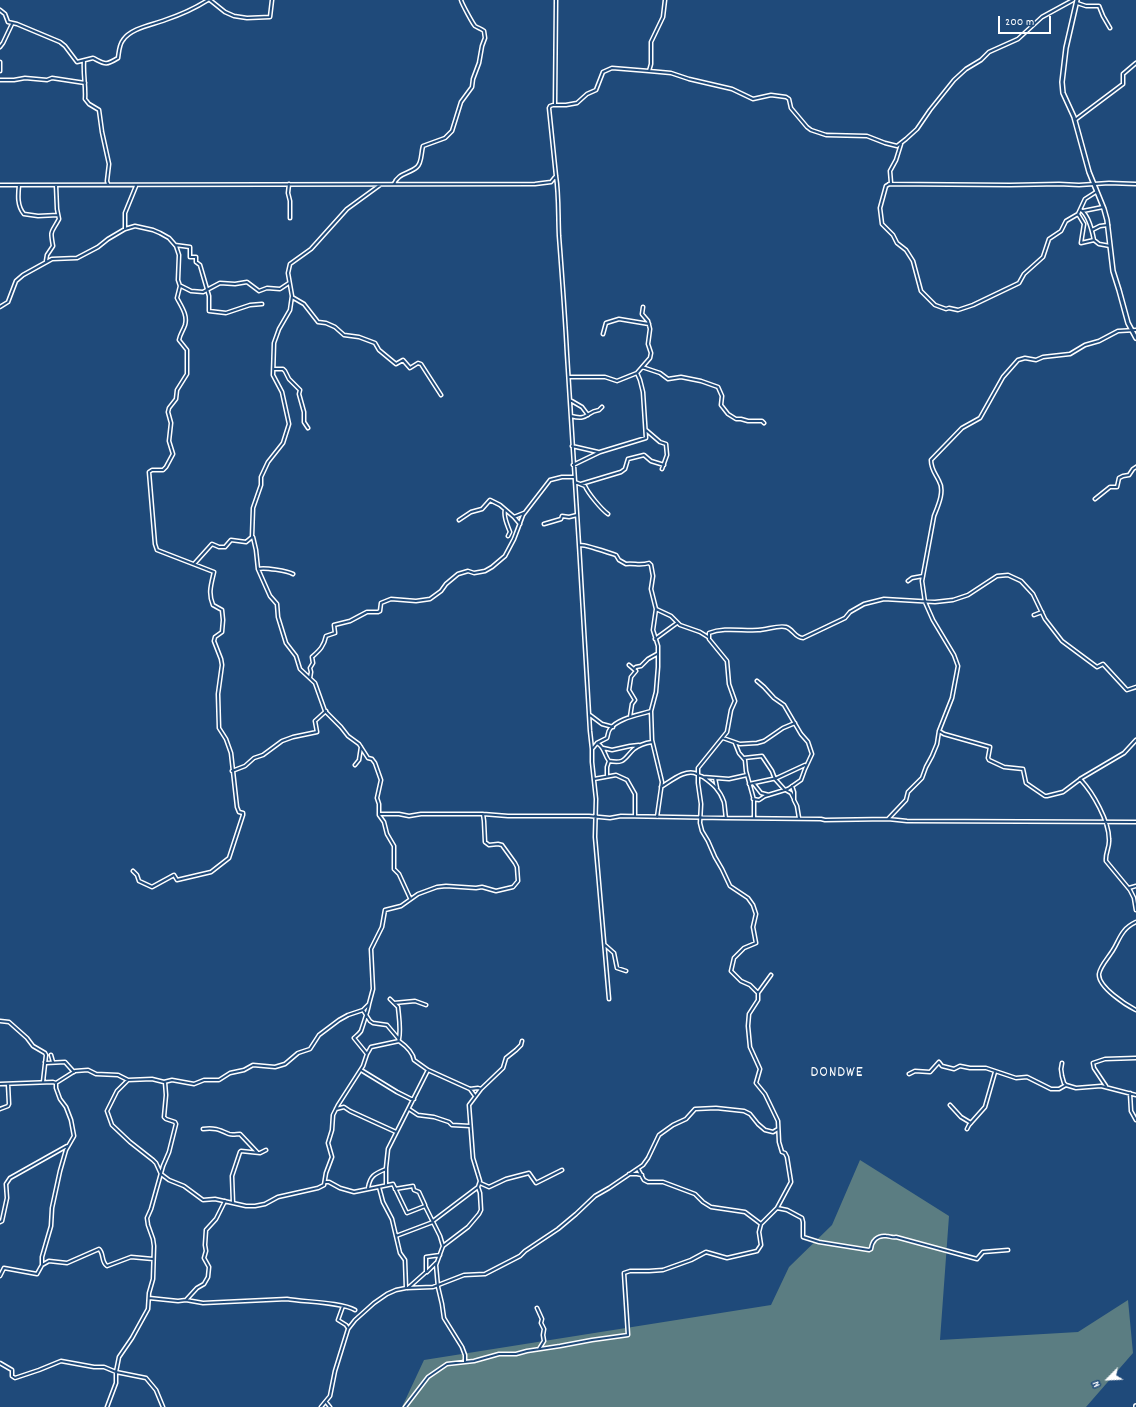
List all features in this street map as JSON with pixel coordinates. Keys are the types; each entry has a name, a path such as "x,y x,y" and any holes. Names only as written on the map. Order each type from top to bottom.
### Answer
{"street":[{"path":"0,10 5,14 7,21 56,40 65,46 76,62 93,58 101,63 118,58 120,45 128,35 146,25 185,13 209,0 227,13 247,18 270,17 272,0"},
{"path":"394,184 398,177 418,166 424,146 445,138 452,131 461,102 472,87 473,79 479,63 481,48 486,34 473,24 461,0"},
{"path":"555,105 556,0"},
{"path":"650,71 651,42 663,17 665,0"},
{"path":"609,999 595,837 594,779 572,446 570,378 557,188 558,183 549,108 550,106 555,105 575,104 587,94 594,92 597,88 602,72 608,69 650,71 671,74 732,89 753,99 771,95 786,96 789,99 791,108 806,127 814,131 826,135 867,136 885,144 894,146 902,143 917,129 954,80 966,69 981,60 989,52 1019,38 1042,17 1074,0"},
{"path":"1110,28 1100,12 1099,6 1082,6 1077,2 1066,48 1062,82 1065,98 1075,120 1094,184 1103,207 1108,225 1112,271 1119,290 1126,320 1134,331 1136,338"},
{"path":"0,47 12,23"},
{"path":"84,61 85,101 99,110 109,164 108,184"},
{"path":"0,62 0,71"},
{"path":"1075,120 1123,84 1123,74 1136,63"},
{"path":"0,80 25,78 47,80 52,78 85,83"},
{"path":"902,143 890,172 891,181 886,188 880,209 882,224 914,261 921,291 935,305 946,309 949,308 958,310 1018,284 1024,274 1043,257 1048,241 1062,230 1066,221 1082,210 1103,207"},
{"path":"0,185 108,184 134,186 239,184 549,183 554,180 556,176"},
{"path":"549,183 557,188"},
{"path":"290,184 288,190 290,218"},
{"path":"381,184 347,209 311,249 301,257 291,262 288,273 292,296 289,311 279,329 274,343 274,377 282,392 289,424 283,443 268,462 261,477 261,485 252,508 253,536 258,568 270,596 277,604 278,617 286,643 296,656 300,669 315,682 322,705 326,711 348,736 361,746 368,758 375,763 381,780 377,798 380,817 384,822 387,834 394,846 394,869 399,873 410,899"},
{"path":"889,184 1136,184"},
{"path":"20,185 19,203 24,214 38,216 58,215"},
{"path":"46,262 47,255 53,246 51,231 59,219 56,185"},
{"path":"124,229 125,213 130,203 134,186"},
{"path":"1097,192 1083,202 1082,210 1092,230 1094,240 1099,244 1110,246"},
{"path":"1078,214 1084,224 1081,243 1094,240"},
{"path":"1092,230 1100,226 1108,225"},
{"path":"0,307 8,302 14,284 19,278 46,262 58,258 77,258 96,249 124,229 134,226 153,230 166,235 175,245 179,254 178,276 180,285 177,298 183,308 185,323 179,340 187,350 187,374 178,390 176,399 169,406 168,410 170,423 169,441 172,456 163,470 151,470 149,472 156,549 213,571 210,584 210,596 213,605 222,611 222,631 214,638 222,665 218,694 220,731 226,739 230,750 237,807 239,812 244,813 241,826 229,858 211,872 177,880 174,875 153,886 139,881 137,874 133,871"},
{"path":"175,245 190,247 190,257 196,257 196,262 200,265 208,290 210,311 226,313 250,305 262,304"},
{"path":"180,285 195,292 203,292 222,283 235,284 247,282 261,291 267,288 280,289 289,283"},
{"path":"292,296 304,304 317,322 326,323 335,327 344,335 359,337 375,343 379,350 396,364 404,360 410,368 421,364 441,396"},
{"path":"570,378 605,377 617,381 637,372 650,358 651,353 648,342 650,329 647,319 642,314 643,307"},
{"path":"603,334 606,323 619,319 649,324"},
{"path":"890,819 906,800 911,788 922,778 936,748 939,731 952,697 958,665 954,655 933,620 925,601 922,583 934,516 941,493 940,484 933,471 932,459 962,428 980,418 1003,377 1018,360 1026,358 1036,360 1043,357 1070,354 1118,332 1134,331"},
{"path":"642,367 660,373 668,379 681,377 701,381 718,387 722,396 721,405 728,414 736,419 762,421 764,423"},
{"path":"274,369 282,369 285,371 289,379 300,390 299,394 304,412 304,421 308,428"},
{"path":"574,465 600,452 644,440 646,436 643,392 637,372"},
{"path":"570,400 581,406 588,415"},
{"path":"571,416 580,418 585,417 602,407"},
{"path":"645,429 660,442 666,444 667,455 662,469"},
{"path":"572,446 582,450 600,452"},
{"path":"580,484 621,472 625,469 628,459 632,457 644,455 652,462 664,465"},
{"path":"1095,499 1110,487 1118,487 1120,478 1124,475 1129,475 1136,467"},
{"path":"310,678 310,668 313,663 312,657 325,643 326,636 335,633 334,625 348,622 367,612 378,612 380,611 381,603 384,601 394,599 416,601 430,600 441,591 447,582 458,574 468,571 474,573 485,571 491,568 505,556 525,512 544,490 550,480 562,477 574,477"},
{"path":"575,482 585,486 588,493 608,514"},
{"path":"459,520 471,512 482,509 490,500 500,505 520,524"},
{"path":"505,510 504,515 510,532 508,536"},
{"path":"514,517 525,512"},
{"path":"544,524 560,519 562,516 569,517 577,515"},
{"path":"194,564 212,544 219,547 225,547 230,541 246,542 253,536"},
{"path":"579,544 584,544 616,555 619,560 626,564 651,564 653,576 651,589 656,609 653,628 658,646 656,692 651,711 652,742 662,780 657,817"},
{"path":"258,568 285,571 293,574"},
{"path":"708,637 709,633 715,631 757,630 782,626 788,628 797,636 803,638 846,617 850,612 864,604 884,599 937,602 960,598 968,595 997,576 1008,575 1021,581 1033,594 1048,624 1063,642 1098,667 1104,664 1127,690 1136,686"},
{"path":"908,581 912,578 923,576"},
{"path":"656,609 671,616 677,623 700,632 708,637 720,654 727,660 730,688 734,699 728,729 723,738 698,768 701,804 700,823 702,830 730,886 748,898 754,908 756,914 753,928 756,942 744,948 736,956 731,969 741,981 753,987 758,993"},
{"path":"1034,615 1042,612"},
{"path":"655,638 677,623"},
{"path":"634,669 641,666 648,659 657,654"},
{"path":"629,665 634,669"},
{"path":"630,717 632,704 635,700 629,690 631,677 636,671 634,669"},
{"path":"753,799 759,799 786,790 802,779 806,765 812,756 811,748 808,742 794,723 784,705 774,698 757,681"},
{"path":"632,710 636,716"},
{"path":"232,771 245,766 255,757 262,755 281,741 317,732 314,723 326,711"},
{"path":"592,749 597,743 607,738 609,730 613,727 630,717 651,711"},
{"path":"590,715 602,724 613,727"},
{"path":"723,738 735,743 746,744 762,742 783,728 794,723"},
{"path":"939,731 947,735 990,746 989,760 1004,767 1023,769 1026,783 1045,796 1051,796 1063,792 1080,779 1126,752 1136,740"},
{"path":"603,748 612,750 652,742"},
{"path":"597,743 603,748 609,761 607,775"},
{"path":"735,743 739,753 744,758 753,799 754,818"},
{"path":"609,761 615,762 626,759 633,750 640,745"},
{"path":"355,764 359,760 361,746"},
{"path":"744,758 762,756 772,771 775,779 791,793 797,806 800,819"},
{"path":"749,784 775,779 806,765"},
{"path":"662,787 682,774 695,772 717,788"},
{"path":"594,779 607,775 617,775 628,780 635,794 635,816"},
{"path":"703,777 734,778 747,775"},
{"path":"715,778 717,788 724,803 726,818"},
{"path":"1080,779 1096,800 1105,822 1109,840 1106,852 1106,861 1129,888 1134,898 1136,910"},
{"path":"754,784 761,793 770,795"},
{"path":"792,786 794,799"},
{"path":"380,814 399,814 410,816 421,814 483,814 508,816 610,818 635,816 700,818 984,820 999,822 1136,822"},
{"path":"367,1054 354,1038 361,1030 369,1008 373,989 371,949 383,922 384,911 401,906 421,892 441,886 482,887 497,892 503,889 511,888 518,882 517,867 501,845 489,845 485,842 483,814"},
{"path":"700,823 704,818"},
{"path":"1129,888 1136,886"},
{"path":"1136,922 1123,932 1099,975 1102,982 1109,990 1123,1003 1136,1010"},
{"path":"604,944 614,954 617,968 626,971"},
{"path":"404,1407 434,1371 447,1364 465,1362 499,1354 512,1355 592,1340 626,1336 628,1333 628,1326 624,1273 630,1271 663,1270 691,1260 706,1252 725,1258 755,1252 761,1247 759,1232 761,1224 777,1208 791,1181 786,1155 780,1148 777,1118 765,1094 756,1084 760,1069 752,1052 748,1030 750,1014 758,1000 758,993 771,975"},
{"path":"390,999 398,1006 398,1021 400,1026 399,1040"},
{"path":"394,1003 414,1001 426,1005"},
{"path":"0,1084 43,1082 56,1083 74,1072 88,1070 97,1075 118,1075 128,1080 152,1079 165,1082 172,1080 194,1084 204,1080 219,1080 230,1073 244,1070 253,1065 275,1067 282,1065 298,1053 310,1049 322,1033 339,1020 363,1010 369,1004"},
{"path":"363,1010 368,1020 373,1024 387,1026 408,1048 414,1061 428,1070 470,1089 476,1096"},
{"path":"0,1021 10,1022 27,1038 33,1046 45,1053 43,1082"},
{"path":"128,1080 117,1091 107,1111 110,1122 130,1142 155,1162 162,1174 169,1180 184,1186 203,1200 225,1201 250,1206 261,1205 278,1197 318,1188 324,1185 332,1157 328,1143 332,1130 333,1115 336,1109 361,1070 367,1054 372,1046 399,1040"},
{"path":"396,1236 433,1222 478,1187 480,1183 476,1163 473,1158 468,1105 481,1089 503,1068 506,1058 521,1045 522,1041"},
{"path":"51,1056 53,1062"},
{"path":"1107,1087 1094,1068 1093,1063 1105,1058 1136,1058"},
{"path":"45,1062 65,1062 74,1072"},
{"path":"909,1074 915,1071 930,1072 939,1062 942,1066 954,1069 960,1066 970,1068 986,1068 1016,1078 1027,1077 1051,1090 1059,1089 1066,1085"},
{"path":"1062,1063 1062,1076 1066,1085 1076,1088 1107,1087 1136,1095"},
{"path":"361,1070 391,1089 413,1100"},
{"path":"386,1185 387,1152 428,1070"},
{"path":"967,1129 985,1107 995,1072"},
{"path":"107,1407 116,1383 116,1372 119,1357 146,1313 153,1279 153,1238 147,1218 173,1142 176,1124 175,1122 166,1119 164,1116 166,1095 165,1082"},
{"path":"0,1276 4,1268 37,1274 42,1265 42,1257 51,1226 52,1208 59,1176 68,1146 74,1137 73,1126 68,1112 60,1099 56,1088 56,1083"},
{"path":"0,1109 8,1106 9,1104 8,1084"},
{"path":"470,1089 481,1089"},
{"path":"1130,1093 1131,1111 1136,1120"},
{"path":"950,1105 971,1123"},
{"path":"336,1109 344,1107 396,1132"},
{"path":"321,1407 326,1402 330,1394 335,1371 348,1329 358,1317 393,1290 431,1287 464,1275 485,1274 520,1256 558,1229 595,1196 638,1169 648,1158 659,1135 673,1124 682,1121 695,1109 711,1108 740,1110 750,1114 758,1124 767,1131 773,1132 778,1128"},
{"path":"408,1109 418,1115 434,1117 449,1122 452,1125 470,1126"},
{"path":"203,1129 213,1128 230,1134 240,1134 257,1152"},
{"path":"0,1222 2,1220 6,1204 6,1184 10,1178 68,1146"},
{"path":"233,1203 232,1176 238,1155 241,1151 262,1153 266,1150"},
{"path":"368,1189 371,1178 375,1174 386,1169"},
{"path":"638,1169 644,1180 650,1182 662,1182 695,1194 711,1207 746,1212 761,1224"},
{"path":"480,1183 489,1187 506,1179 529,1173 536,1183 562,1170"},
{"path":"629,1174 642,1175"},
{"path":"325,1182 328,1181 340,1188 354,1192 392,1184 407,1213 425,1206"},
{"path":"395,1189 413,1186 414,1190 419,1191 440,1236 443,1246 436,1263 407,1288"},
{"path":"379,1187 383,1202 392,1219 400,1253 405,1260 407,1288"},
{"path":"443,1246 464,1231 480,1214 482,1205 478,1187"},
{"path":"186,1300 197,1288 204,1284 208,1277 209,1267 204,1258 206,1251 206,1230 216,1219 225,1201"},
{"path":"777,1208 787,1210 802,1218 803,1237 819,1242 870,1250 875,1239 884,1236 891,1238 896,1237 977,1259 983,1252 1008,1250"},
{"path":"42,1265 51,1260 63,1263 69,1262 99,1249 102,1251 104,1264 107,1266 131,1257 153,1259"},
{"path":"425,1272 426,1258 440,1255"},
{"path":"436,1263 444,1318 462,1347 465,1355 465,1362"},
{"path":"148,1298 178,1301 186,1300 203,1303 287,1299 343,1306 355,1310"},
{"path":"343,1306 338,1320 346,1325 348,1329"},
{"path":"537,1308 542,1319 541,1323 544,1329 544,1341 539,1349"},
{"path":"0,1363 12,1370 12,1376 15,1378 39,1370 61,1360 90,1366 104,1366 116,1372 147,1378 156,1390 163,1407"},
{"path":"326,1402 330,1407"}],"green space":[{"path":"860,1160 949,1216 940,1340 1078,1332 1128,1300 1133,1353 1086,1407 402,1407 424,1360 771,1305 789,1267 832,1225"}],"district":[{"name":"DONDWE","path":"837,1074"}]}
